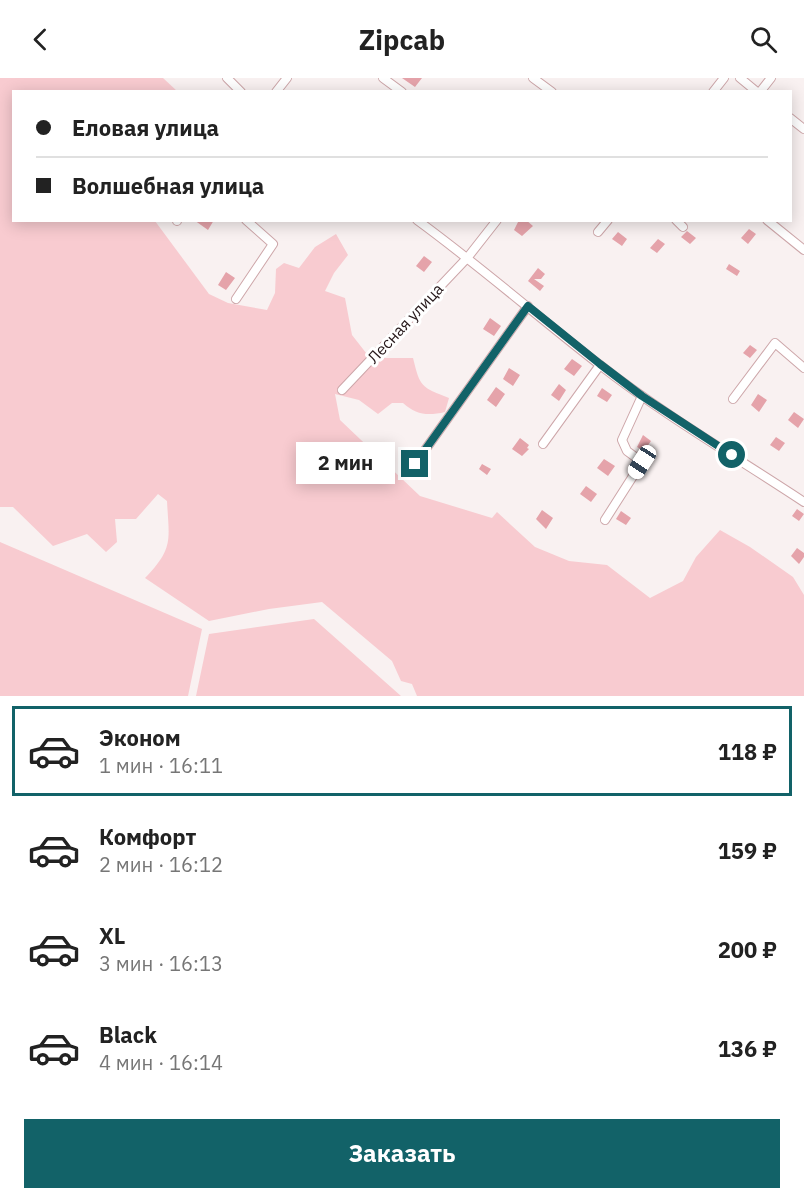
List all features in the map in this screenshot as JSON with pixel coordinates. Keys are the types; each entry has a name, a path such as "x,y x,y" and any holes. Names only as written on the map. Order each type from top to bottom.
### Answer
{"street":[{"path":"226,78 239,90"},
{"path":"278,90 287,78"},
{"path":"383,78 399,90"},
{"path":"533,78 549,90"},
{"path":"715,90 724,78"},
{"path":"740,78 756,90"},
{"path":"761,90 771,78"},
{"path":"792,120 804,129"},
{"path":"236,299 273,244 248,222"},
{"path":"420,222 468,257 642,396 804,502"},
{"name":"Лесная улица","path":"342,390 468,257 495,222"},
{"path":"598,232 606,222"},
{"path":"678,222 683,227"},
{"path":"770,222 801,247 804,237"},
{"path":"415,464 528,306"},
{"path":"733,399 775,343 804,368"},
{"path":"543,444 600,364"},
{"path":"605,520 642,462 627,451 621,440 642,396"}],"shaded area":[{"path":"0,78 163,78 176,90 12,90 12,222 156,222 209,294 228,303 267,310 275,293 276,269 284,263 299,268 315,247 336,234 348,255 334,273 325,291 345,298 352,335 370,358 413,358 423,385 449,398 445,412 422,414 403,403 392,403 378,414 359,400 335,394 340,420 420,496 492,518 497,512 535,547 569,561 607,565 650,598 683,581 696,557 720,530 750,547 793,577 804,595 804,696 417,696 412,684 401,681 392,661 322,602 269,609 209,621 145,578 161,559 168,543 167,501 158,494 136,519 115,519 117,542 106,552 87,534 53,546 13,507 0,507"},
{"path":"0,542 202,629 188,696 0,696"},
{"path":"314,619 401,696 196,696 209,634"}],"building":[{"path":"402,78 422,78 415,87"},
{"path":"197,222 213,222 208,230"},
{"path":"518,222 528,222 533,226 522,236 514,230"},
{"path":"749,229 756,234 748,244 741,238"},
{"path":"687,231 696,238 690,244 681,237"},
{"path":"618,232 627,239 622,246 612,239"},
{"path":"658,239 665,244 657,253 650,248"},
{"path":"424,256 432,262 424,272 416,266"},
{"path":"729,264 740,271 737,276 726,269"},
{"path":"538,268 545,274 541,279 534,279 544,286 540,291 528,281"},
{"path":"226,272 235,278 226,290 218,285"},
{"path":"490,318 501,326 494,336 483,329"},
{"path":"750,345 757,350 750,358 743,353"},
{"path":"572,359 582,366 574,376 564,369"},
{"path":"509,368 520,375 513,386 503,379"},
{"path":"559,384 566,390 559,401 551,395"},
{"path":"496,387 505,394 496,407 487,400"},
{"path":"602,388 612,395 607,402 597,396"},
{"path":"758,394 767,400 759,412 751,405"},
{"path":"794,412 804,419 798,428 788,420"},
{"path":"643,435 651,441 644,451 637,447"},
{"path":"776,437 785,443 779,451 770,445"},
{"path":"520,438 529,445 527,448 529,449 522,456 512,449"},
{"path":"604,459 615,466 608,476 597,468"},
{"path":"482,464 491,469 487,475 479,469"},
{"path":"586,486 597,494 591,502 580,494"},
{"path":"797,509 804,514 799,521 792,516"},
{"path":"542,510 553,518 546,529 536,519"},
{"path":"621,511 631,518 626,525 616,519"},
{"path":"797,548 804,553 799,564 791,556"}],"route":[{"path":"415,464 528,306 642,396 732,455"}]}
